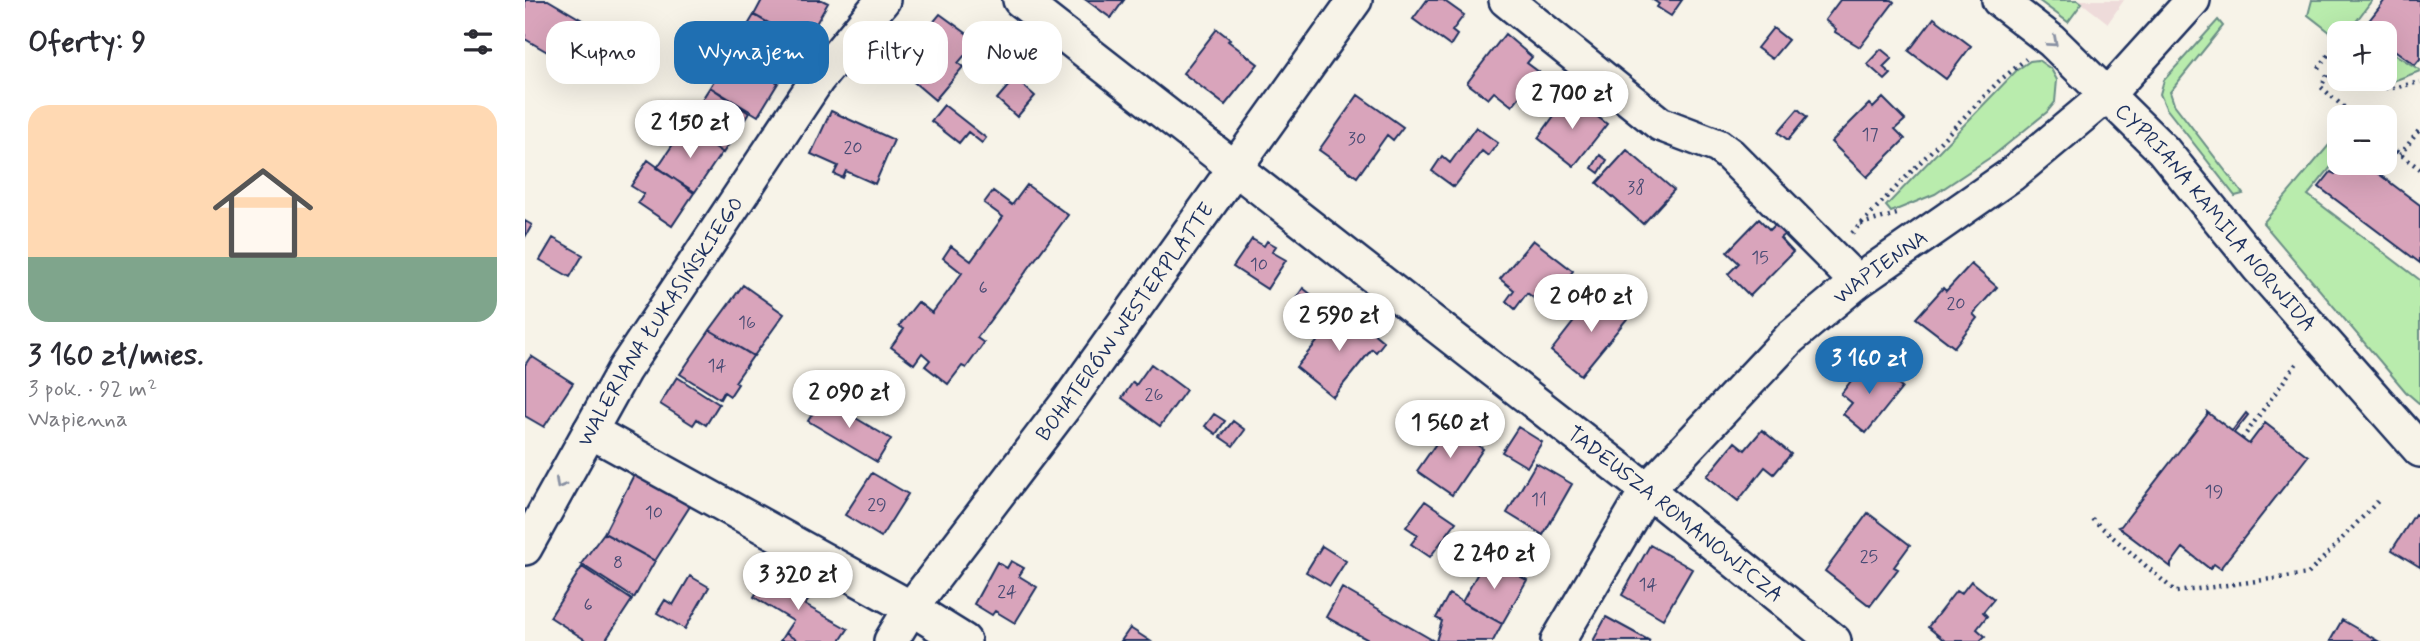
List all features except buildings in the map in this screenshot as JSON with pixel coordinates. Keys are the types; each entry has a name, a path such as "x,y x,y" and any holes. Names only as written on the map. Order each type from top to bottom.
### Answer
{"street":[{"name":"WALERIANA ŁUKASIŃSKIEGO","path":"525,548 624,370 817,80 883,0"},
{"name":"TADEUSZA ROMANOWICZA","path":"1020,0 1647,490 1834,641"},
{"name":"BOHATERÓW WESTERPLATTE","path":"891,641 911,608 1067,403 1355,0"},
{"path":"1506,0 1660,124 1718,146 1730,155 1857,282"},
{"name":"CYPRIANA KAMILA NORWIDA","path":"1999,0 2052,41 2163,150 2259,268 2420,450"},
{"name":"WAPIENNA","path":"1558,641 1647,490 1790,338 1857,282 2011,175 2108,94 2193,0"},
{"path":"590,431 911,608 964,641"}],"path":[{"path":"1831,255 1998,82 2027,58 2036,55"},
{"path":"2319,68 2327,57"},
{"path":"2327,75 2321,88 2341,105"},
{"path":"2397,87 2420,82"},
{"path":"2400,155 2420,129"},
{"path":"2397,153 2420,169"},
{"path":"1861,224 1910,211"},
{"path":"2242,439 2304,353"},
{"path":"2092,519 2176,592 2308,574 2378,502"}],"shaded area":[{"path":"2078,0 2124,0 2108,23"}],"green space":[{"path":"2038,0 2078,0 2082,3 2068,22"},
{"path":"2312,0 2372,0 2356,21 2327,21 2327,30 2308,15"},
{"path":"2218,20 2223,26 2170,92 2174,104 2243,194 2235,196 2166,108 2160,94 2164,80"},
{"path":"2397,56 2420,70 2397,80"},
{"path":"2038,60 2051,69 2057,80 2055,102 2047,112 1994,155 1935,194 1891,212 1886,206 2017,70 2030,61"},
{"path":"2327,147 2327,172 2308,195 2420,280 2420,404 2406,392 2263,223"}]}
